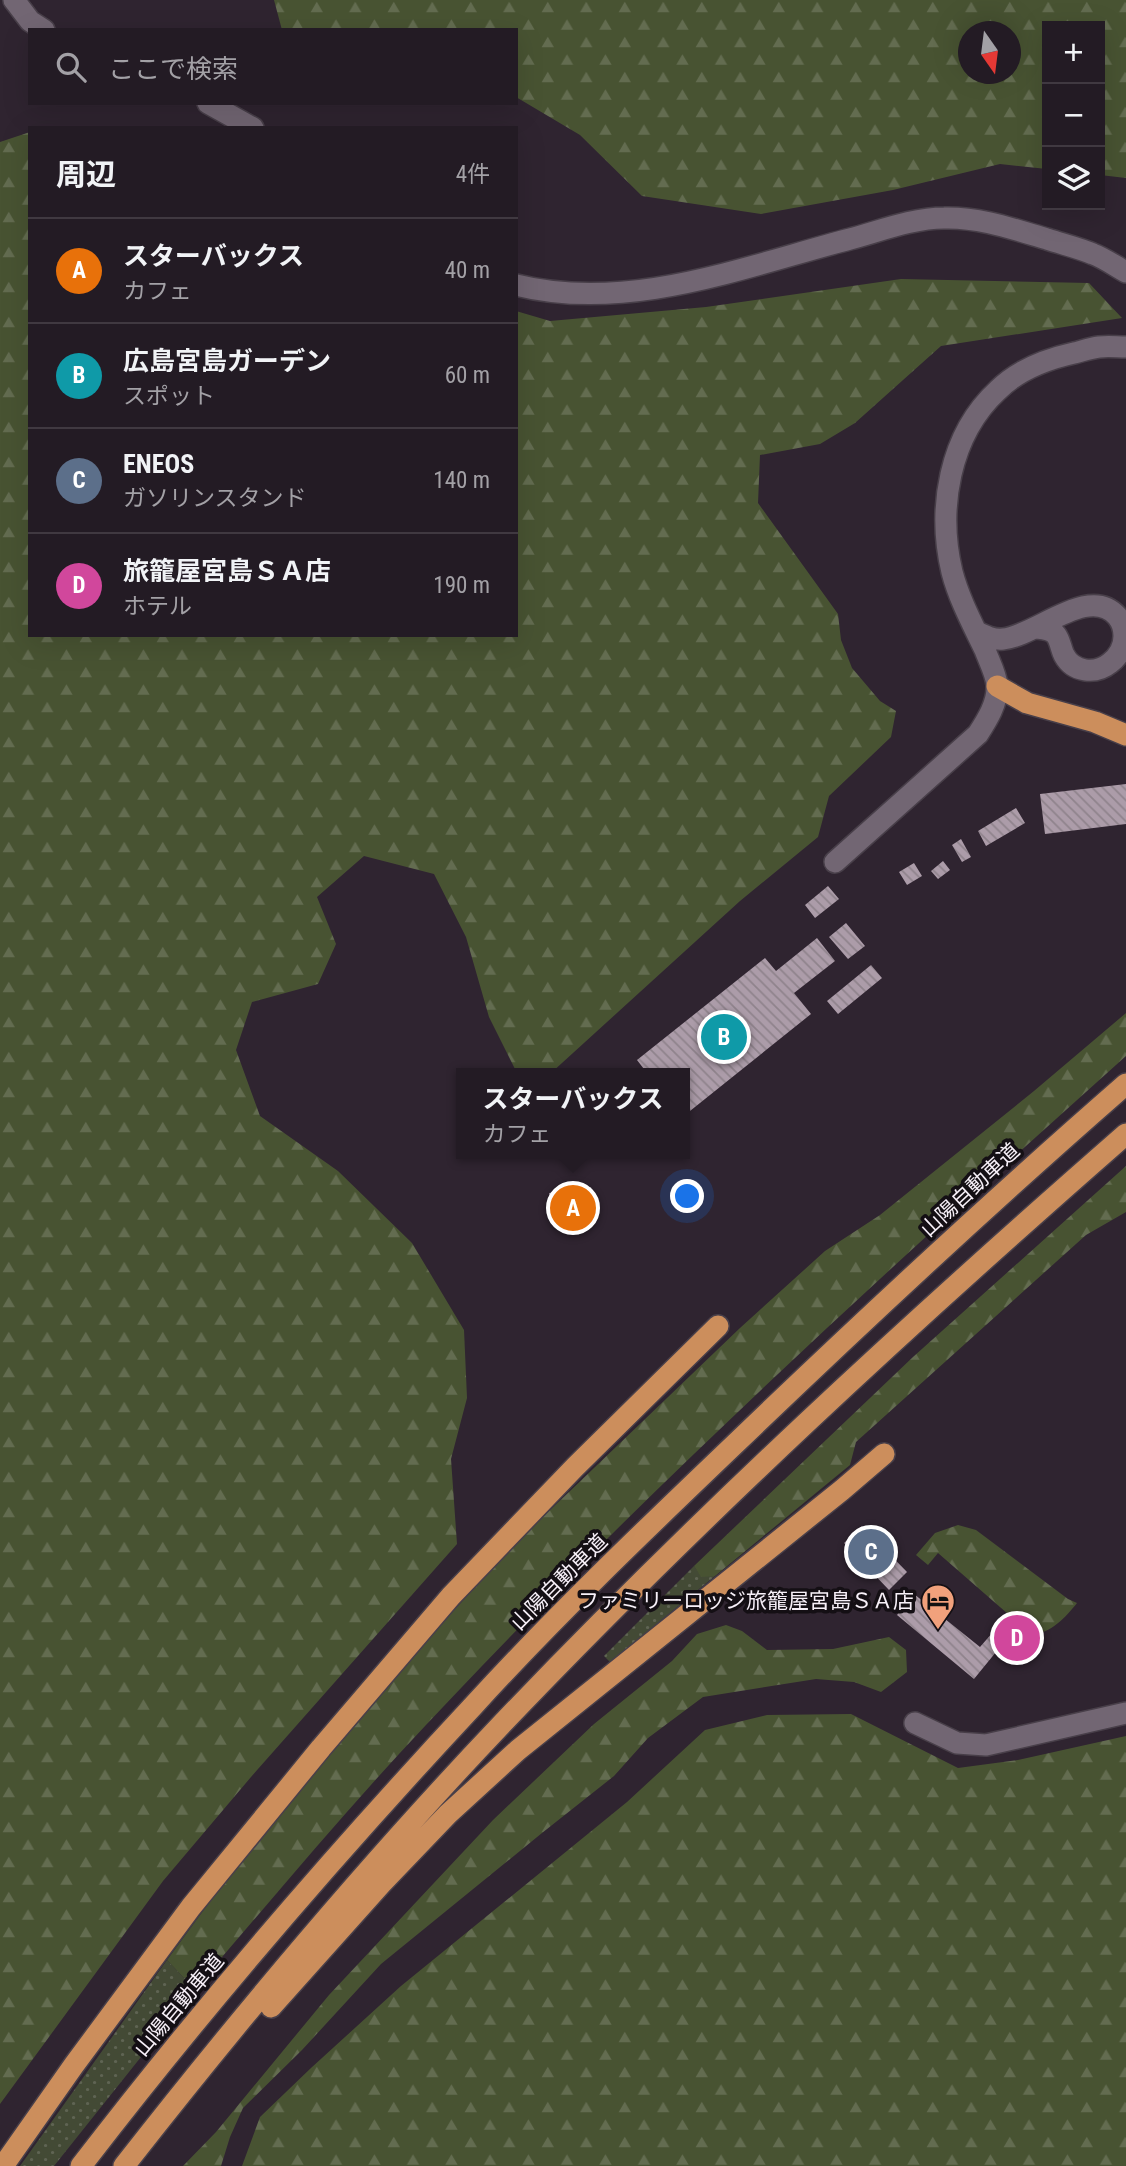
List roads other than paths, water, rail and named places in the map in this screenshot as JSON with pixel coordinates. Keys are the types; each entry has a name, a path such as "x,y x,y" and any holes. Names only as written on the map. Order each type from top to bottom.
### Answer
{"highway":[{"path":"997,686 1027,697 1087,710 1126,723"},
{"path":"997,686 1027,703 1095,722 1126,735"},
{"name":"山陽自動車道","path":"81,2166 142,2087 308,1888 475,1703 642,1533 849,1334 1045,1154 1126,1084"},
{"path":"124,2166 335,1908 499,1727 668,1555 877,1358 1126,1133"},
{"path":"3,2166 191,1907 321,1748 451,1596 575,1467 718,1326"},
{"path":"162,2117 226,2057 381,1884 448,1814 518,1750 884,1454"}],"street":[{"path":"13,0 30,21 41,28"},
{"path":"212,105 249,126"},
{"path":"518,285 573,295 620,293 662,287 907,224 941,218 978,219 1012,228 1094,254 1126,272"},
{"path":"835,862 978,734 989,717 997,686 991,664 953,574 947,542 948,485 959,447 976,416 998,390 1024,370 1057,356 1099,347 1126,347"},
{"path":"977,632 990,639 1002,640 1036,628"},
{"path":"915,1723 957,1743 986,1745 1126,1713"}],"place":[{"name":"広島宮島ガーデン","path":"724,1037"},
{"name":"スターバックス","path":"573,1208"},
{"name":"ENEOS","path":"871,1552"},
{"name":"ファミリーロッジ旅籠屋宮島ＳＡ店","path":"938,1631"},
{"name":"旅籠屋宮島ＳＡ店","path":"1017,1638"}]}
